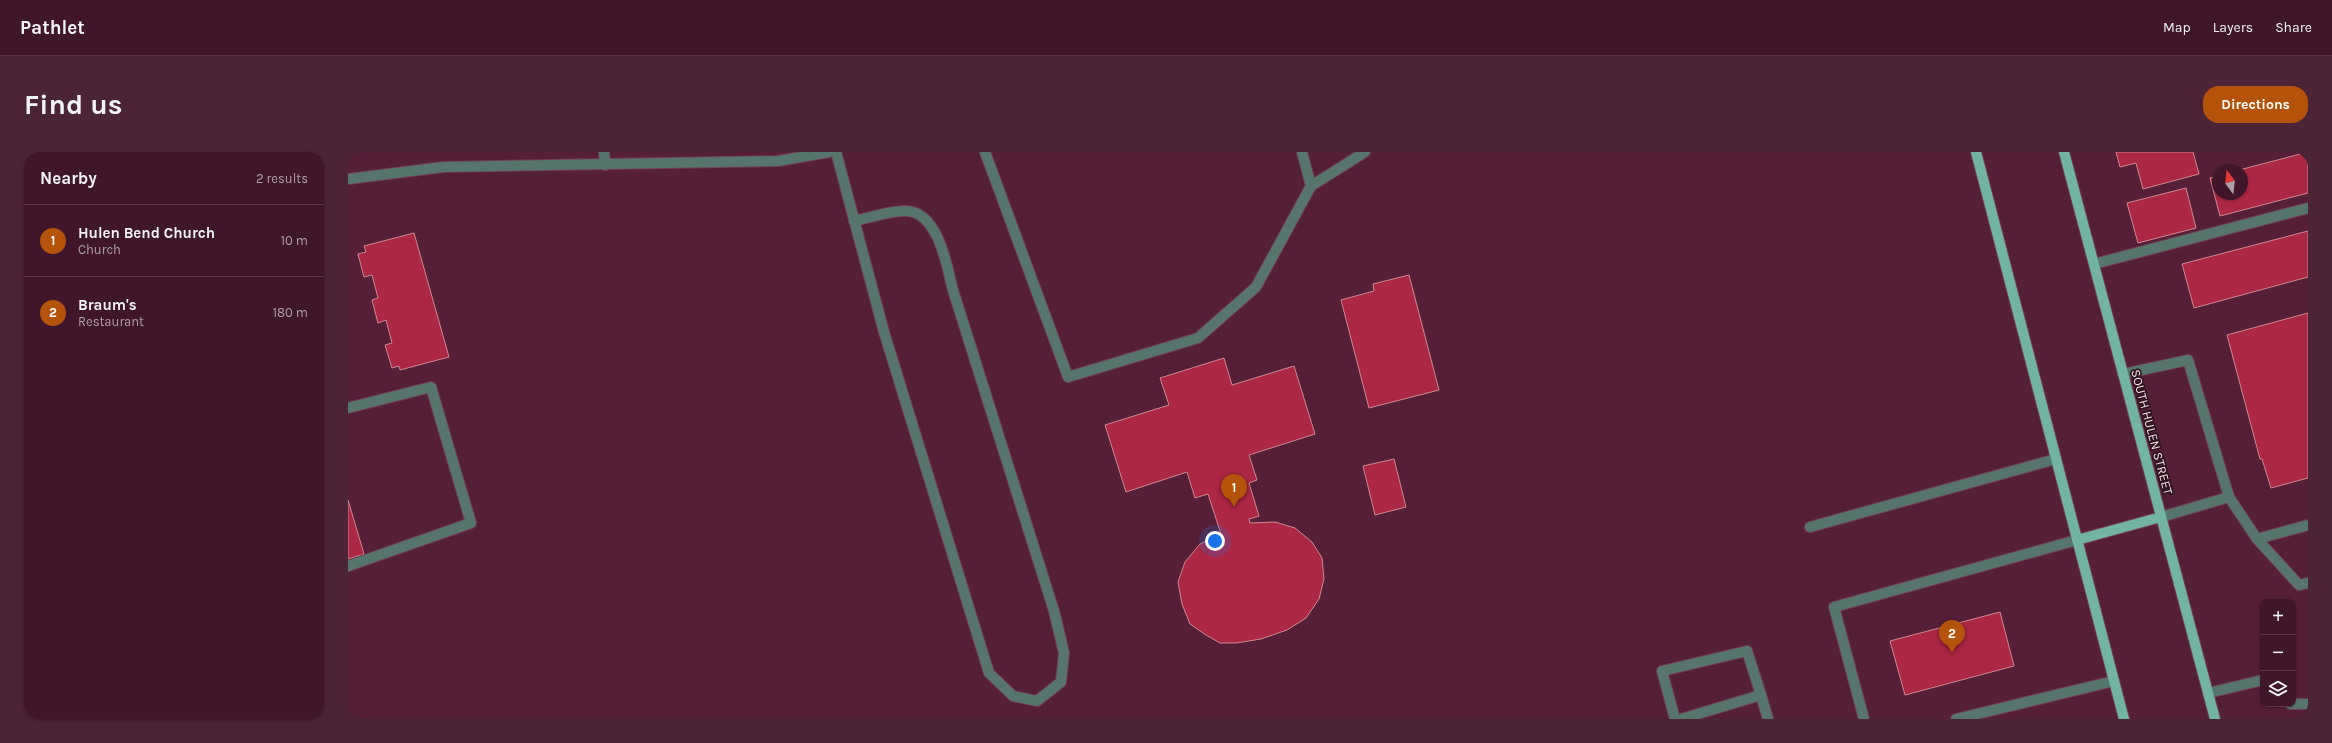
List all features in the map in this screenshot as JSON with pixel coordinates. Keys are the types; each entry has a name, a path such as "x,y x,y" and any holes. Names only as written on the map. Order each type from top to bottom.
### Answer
{"main road":[{"path":"1976,152 2124,719"},
{"name":"SOUTH HULEN STREET","path":"2064,152 2215,719"},
{"path":"2077,540 2162,517"}],"street":[{"path":"604,152 605,165"},
{"path":"348,179 443,167 778,161 829,152"},
{"path":"836,152 854,221 911,424 989,673 1013,696 1037,701 1061,682 1064,653 1054,611 952,287 942,245 923,217 906,211 854,221"},
{"path":"985,152 1068,377 1198,338 1256,287 1310,186 1365,152"},
{"path":"1302,152 1310,186"},
{"path":"2094,264 2308,208"},
{"path":"2123,374 2188,360 2229,497 2257,539 2299,585 2308,583"},
{"path":"348,408 430,387 472,523 348,566"},
{"path":"1810,526 2056,459"},
{"path":"2162,517 2229,497"},
{"path":"2257,539 2308,525"},
{"path":"1864,719 1834,606 2077,540"},
{"path":"1675,719 1662,671 1747,651 1768,719"},
{"path":"1956,719 2114,681"},
{"path":"2208,693 2260,681"},
{"path":"1681,719 1761,695"},
{"path":"2296,704 2308,704"}],"building":[{"path":"2116,152 2193,152 2199,174 2143,189 2136,163 2120,167"},
{"path":"2308,152 2308,193 2220,216 2216,200 2248,200 2248,168"},
{"path":"2186,188 2196,228 2138,243 2127,203"},
{"path":"2308,231 2308,277 2194,308 2182,264"},
{"path":"414,233 449,357 400,370 399,366 392,368 385,345 392,343 386,320 378,323 372,300 378,298 372,275 364,277 358,254 366,252 364,246"},
{"path":"1409,275 1439,390 1369,408 1341,300 1374,291 1373,284"},
{"path":"2308,313 2308,478 2271,488 2262,459 2260,459 2227,335"},
{"path":"1224,358 1232,385 1294,366 1315,434 1249,455 1257,480 1249,483 1259,516 1249,519 1250,523 1275,522 1295,528 1312,542 1322,558 1324,579 1319,599 1306,618 1287,630 1261,639 1236,643 1220,643 1190,624 1182,604 1178,582 1185,562 1200,544 1221,534 1208,494 1195,498 1187,472 1126,492 1105,425 1169,405 1160,378"},
{"path":"1394,459 1406,507 1375,515 1363,466"},
{"path":"348,500 364,554 348,559"},
{"path":"2000,612 2014,666 1905,695 1890,641"}],"place":[{"name":"Hulen Bend Church","path":"1234,507"},
{"name":"Braum's","path":"1952,653"}]}
